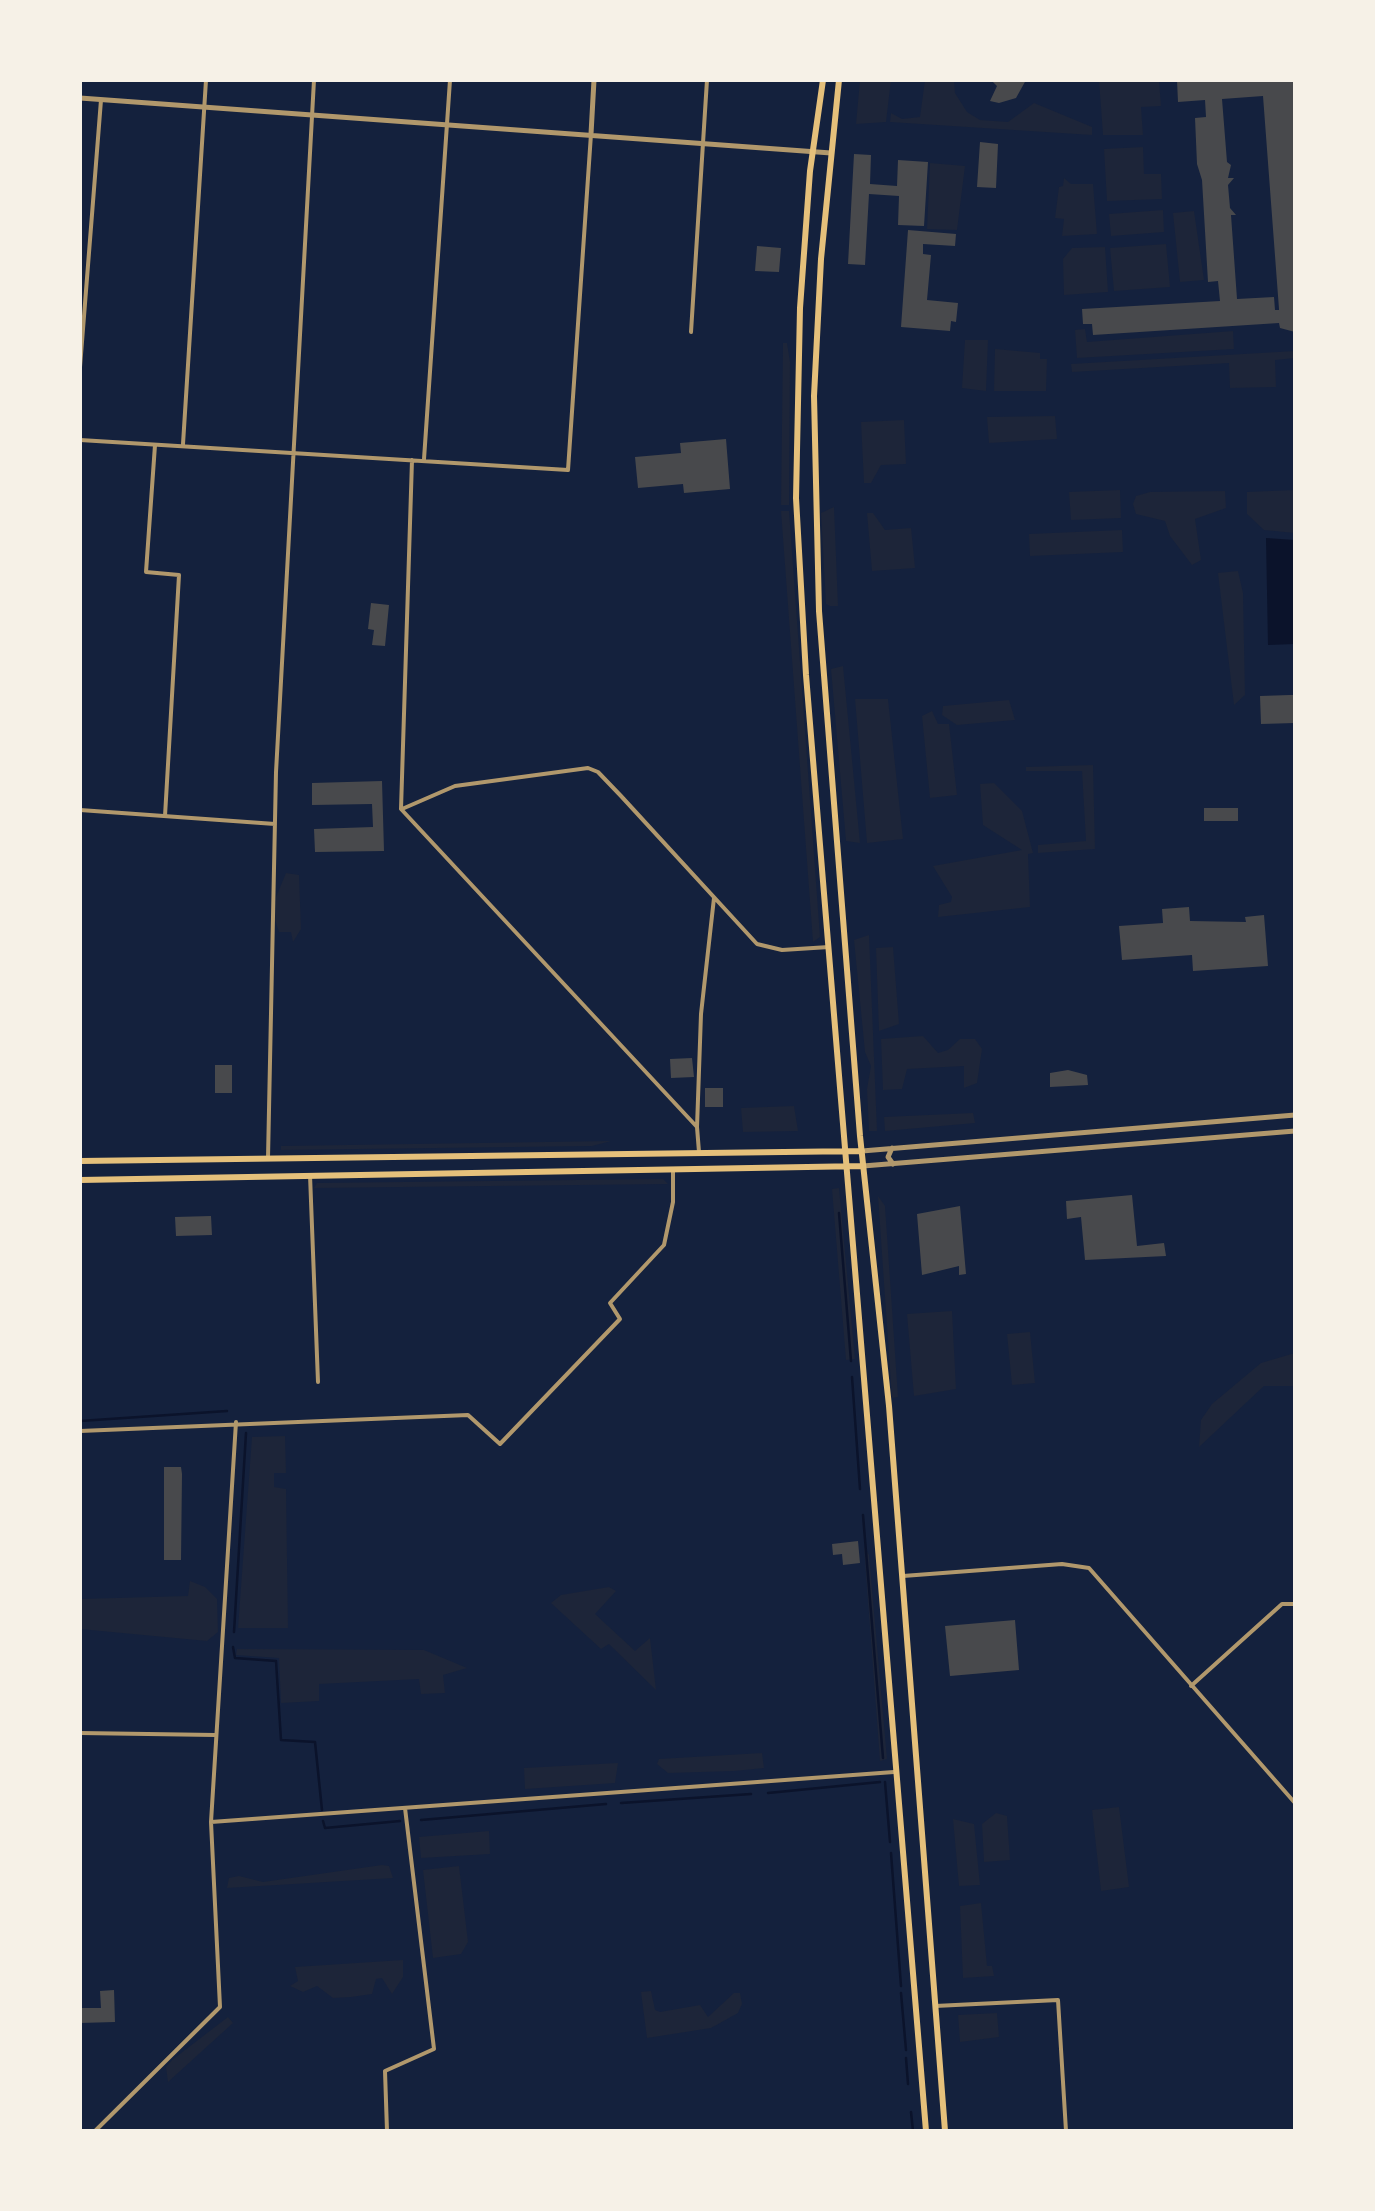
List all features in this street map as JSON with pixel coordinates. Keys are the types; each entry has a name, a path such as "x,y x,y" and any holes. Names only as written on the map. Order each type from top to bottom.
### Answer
{"main road":[{"path":"823,80 812,152 800,308 796,498 926,2131"},
{"path":"839,80 830,153 814,396 820,626 860,1128 903,1576 945,2131"},
{"path":"844,1130 852,1134 860,1128"},
{"path":"80,1161 862,1150"},
{"path":"824,1151 825,1168"},
{"path":"375,1157 375,1174"},
{"path":"80,1180 864,1166"},
{"path":"850,1196 858,1190 866,1193"}],"street":[{"path":"182,446 206,80"},
{"path":"268,1158 275,824 314,80"},
{"path":"424,461 450,80"},
{"path":"80,440 568,470 594,80"},
{"path":"691,332 707,80"},
{"path":"80,98 830,153"},
{"path":"80,367 101,100"},
{"path":"155,445 146,572 180,575 166,816"},
{"path":"412,460 401,809 697,1127"},
{"path":"401,809 454,786 588,768 598,772 757,944 782,950 830,947"},
{"path":"80,810 275,824"},
{"path":"699,1152 700,1014 714,898"},
{"path":"862,1150 1295,1115"},
{"path":"864,1166 1295,1131"},
{"path":"892,1148 888,1157 893,1164"},
{"path":"80,1431 468,1414 500,1444 620,1320 610,1303 664,1244 673,1202 673,1172"},
{"path":"310,1176 318,1382"},
{"path":"95,2131 220,2007 211,1822 236,1422"},
{"path":"903,1576 1062,1564 1089,1568 1295,1802"},
{"path":"1190,1687 1282,1604 1295,1604"},
{"path":"80,1733 217,1735"},
{"path":"211,1822 897,1772"},
{"path":"387,2131 386,2071 434,2049 405,1808"},
{"path":"934,2006 1058,2000 1066,2131"}],"shaded area":[{"path":"860,80 891,80 886,122 856,124"},
{"path":"925,80 954,80 955,93 967,112 980,120 1008,122 1034,103 1092,127 1092,135 890,122 891,113 902,119 920,117"},
{"path":"1099,80 1159,80 1161,106 1141,107 1143,135 1103,135"},
{"path":"1143,147 1144,174 1161,174 1162,199 1107,201 1104,149"},
{"path":"930,163 965,166 957,230 927,229"},
{"path":"1064,178 1071,184 1093,184 1097,234 1062,236 1064,219 1055,218"},
{"path":"1163,210 1164,232 1111,236 1109,214"},
{"path":"1194,211 1204,280 1180,282 1173,213"},
{"path":"1166,244 1170,287 1114,291 1110,248"},
{"path":"1105,247 1108,292 1064,295 1063,259 1072,248"},
{"path":"1085,329 1087,342 1233,331 1234,349 1077,358 1075,330"},
{"path":"965,340 988,340 986,391 962,388"},
{"path":"783,343 787,343 790,362 789,505 781,505"},
{"path":"995,349 1040,353 1040,359 1047,359 1046,391 994,391"},
{"path":"1295,351 1295,358 1275,360 1276,387 1230,388 1229,363 1072,372 1071,364"},
{"path":"1055,416 1057,439 989,443 987,417"},
{"path":"904,420 906,464 881,465 871,483 864,483 861,422"},
{"path":"1120,490 1121,518 1071,520 1069,492"},
{"path":"1295,490 1295,533 1264,530 1247,514 1247,492"},
{"path":"1225,491 1226,508 1195,519 1201,560 1192,565 1170,536 1165,521 1136,514 1133,504 1136,496 1150,492"},
{"path":"834,507 838,606 830,606 826,604 821,513"},
{"path":"781,511 789,511 820,937 813,942"},
{"path":"867,513 873,513 885,530 911,528 915,568 872,571"},
{"path":"1122,530 1123,552 1030,556 1029,534"},
{"path":"1266,538 1295,540 1295,644 1268,645"},
{"path":"1238,571 1243,593 1245,695 1234,705 1218,573"},
{"path":"843,666 860,843 846,841 831,669"},
{"path":"855,699 888,699 903,839 867,843"},
{"path":"1009,700 1015,720 957,725 942,715 943,706"},
{"path":"932,711 938,724 949,724 957,795 930,798 922,716"},
{"path":"1093,765 1095,849 1038,853 1038,845 1086,841 1082,771 1026,771 1026,767"},
{"path":"994,783 1022,811 1033,853 1028,854 1030,907 938,917 939,905 951,902 952,897 933,866 1022,850 983,825 980,784"},
{"path":"286,873 299,875 301,929 293,942 291,932 279,932 275,920 276,897"},
{"path":"869,935 877,1131 869,1131 867,1089 871,1066 865,1052 854,940"},
{"path":"893,947 899,1024 879,1031 876,948"},
{"path":"923,1036 938,1053 960,1039 975,1039 982,1049 977,1083 964,1088 964,1066 907,1069 902,1089 883,1090 881,1039"},
{"path":"794,1106 798,1131 743,1132 741,1108"},
{"path":"973,1113 975,1123 885,1131 884,1117"},
{"path":"611,1141 592,1146 281,1150 281,1146"},
{"path":"663,1179 668,1184 314,1188 317,1183"},
{"path":"839,1188 855,1359 846,1360 832,1189"},
{"path":"878,1196 885,1206 898,1397 892,1398"},
{"path":"952,1311 956,1389 914,1396 907,1314"},
{"path":"1030,1332 1035,1383 1012,1385 1007,1334"},
{"path":"1295,1353 1295,1386 1264,1386 1199,1447 1201,1420 1212,1404 1261,1363"},
{"path":"285,1436 286,1473 274,1473 274,1487 286,1489 288,1628 238,1628 252,1437"},
{"path":"864,1547 869,1555 887,1759 880,1761"},
{"path":"190,1581 205,1587 217,1599 218,1632 207,1641 80,1629 80,1599 188,1596"},
{"path":"609,1587 616,1591 595,1614 635,1651 650,1638 656,1690 609,1644 601,1649 551,1603 561,1595"},
{"path":"237,1649 424,1650 467,1668 443,1675 445,1693 421,1694 419,1679 319,1684 319,1701 281,1703 279,1658 236,1655"},
{"path":"762,1753 764,1768 668,1773 657,1764 659,1759"},
{"path":"618,1763 615,1783 525,1789 524,1768"},
{"path":"1119,1807 1129,1887 1101,1891 1092,1810"},
{"path":"996,1813 1007,1816 1010,1860 984,1862 982,1824"},
{"path":"953,1819 974,1824 980,1885 959,1886"},
{"path":"489,1831 490,1854 421,1858 419,1837"},
{"path":"389,1866 393,1878 227,1888 229,1878 239,1876 263,1882"},
{"path":"459,1866 468,1942 461,1954 433,1958 423,1870"},
{"path":"981,1903 987,1966 992,1966 994,1976 963,1978 960,1906"},
{"path":"403,1960 403,1977 392,1994 382,1978 376,1979 372,1994 351,1997 333,1998 317,1986 303,1992 290,1986 298,1981 295,1967"},
{"path":"651,1991 655,2010 660,2012 700,2005 708,2017 734,1993 740,1993 742,2004 738,2013 711,2028 647,2038 641,1992"},
{"path":"997,2013 999,2037 960,2042 958,2015"},
{"path":"228,2017 233,2023 168,2082 166,2067 172,2060"}],"building":[{"path":"991,80 1026,80 1016,98 999,103 990,101 997,86"},
{"path":"1177,80 1295,80 1295,332 1280,328 1279,323 1093,335 1092,324 1083,324 1082,309 1220,301 1218,281 1208,282 1202,180 1197,164 1195,118 1206,117 1205,100 1178,102","holes":["1263,96 1279,310 1275,310 1274,297 1237,299 1231,215 1236,215 1230,208 1228,185 1234,178 1228,178 1231,165 1227,162 1222,99"]},
{"path":"980,142 998,144 996,188 977,187"},
{"path":"854,154 871,155 870,184 897,186 898,160 928,162 924,226 898,225 899,196 869,194 865,265 848,264"},
{"path":"908,230 956,234 955,246 923,244 923,254 931,255 927,300 958,303 956,322 951,321 950,331 901,327"},
{"path":"757,246 781,248 779,272 755,271"},
{"path":"726,439 730,489 684,493 683,484 638,488 635,457 681,453 680,443"},
{"path":"371,603 389,605 385,646 372,645 374,630 368,629"},
{"path":"1295,695 1295,723 1261,724 1260,696"},
{"path":"382,781 384,851 315,852 314,829 373,827 372,804 312,805 312,783"},
{"path":"1204,808 1238,808 1238,821 1204,821"},
{"path":"1189,907 1190,921 1246,922 1245,917 1264,915 1268,966 1193,971 1192,955 1122,960 1119,926 1163,923 1162,909"},
{"path":"692,1058 694,1077 671,1078 670,1059"},
{"path":"215,1065 232,1065 232,1093 215,1093"},
{"path":"1068,1070 1087,1075 1088,1085 1050,1087 1050,1073"},
{"path":"705,1088 723,1088 723,1107 705,1107"},
{"path":"1132,1195 1137,1246 1164,1243 1166,1256 1085,1260 1081,1217 1067,1219 1066,1201"},
{"path":"960,1206 966,1274 959,1275 959,1266 922,1275 917,1214"},
{"path":"211,1216 212,1235 176,1236 175,1217"},
{"path":"164,1467 181,1467 181,1560 164,1560"},
{"path":"858,1541 860,1563 843,1565 842,1554 833,1555 832,1544"},
{"path":"1015,1620 1019,1670 950,1676 945,1626"},
{"path":"114,1990 115,2022 80,2023 80,2008 101,2008 100,1991"}],"waterway":[{"path":"839,1213 851,1361"},
{"path":"852,1377 860,1489"},
{"path":"80,1421 227,1411"},
{"path":"234,1632 246,1433"},
{"path":"863,1515 883,1758"},
{"path":"233,1647 235,1658 276,1661 281,1740 315,1742 322,1810"},
{"path":"768,1793 880,1782"},
{"path":"885,1782 890,1842"},
{"path":"621,1803 751,1794"},
{"path":"421,1820 606,1804"},
{"path":"323,1821 325,1828 400,1821"},
{"path":"891,1853 901,1986"},
{"path":"901,1993 906,2050"},
{"path":"906,2058 908,2084"},
{"path":"911,2112 913,2131"}]}
